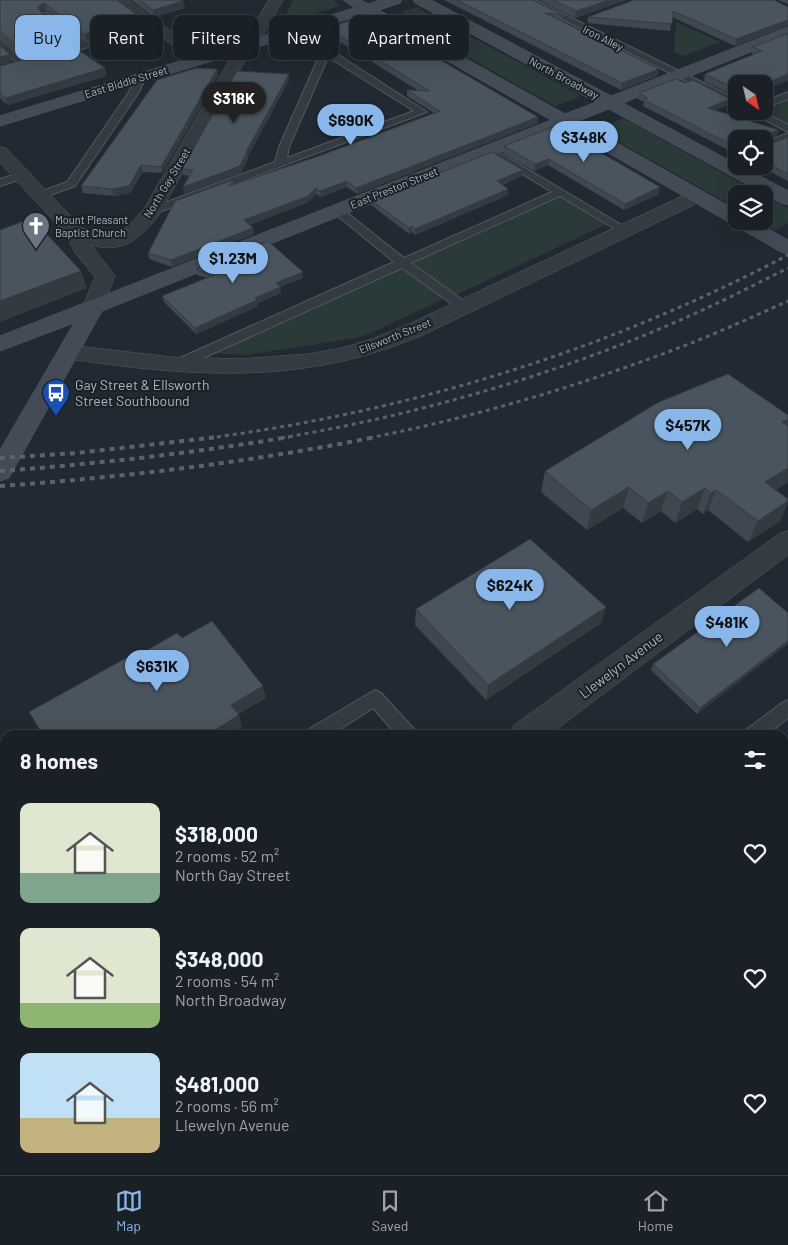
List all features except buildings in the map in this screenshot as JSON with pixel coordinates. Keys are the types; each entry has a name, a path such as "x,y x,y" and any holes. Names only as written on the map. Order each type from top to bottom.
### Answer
{"main road":[{"path":"351,0 728,214"},
{"name":"East Biddle Street","path":"339,17 395,0"},
{"name":"North Broadway","path":"420,0 610,103 728,162"},
{"name":"East Preston Street","path":"0,344 788,32"},
{"name":"East Biddle Street","path":"0,122 199,60"},
{"name":"North Broadway","path":"749,175 788,200"},
{"path":"757,230 788,248"},
{"path":"0,472 94,306"}],"street":[{"path":"119,0 140,15"},
{"name":"North Gay Street","path":"259,29 276,0"},
{"name":"North Gay Street","path":"75,232 105,243 117,242 137,229 152,211 237,60"},
{"path":"0,152 75,232 85,253 104,276 94,306"},
{"name":"Ellsworth Street","path":"69,352 122,360 231,368 340,356 368,349 390,340 696,196"},
{"name":"Llewelyn Avenue","path":"533,730 788,541"}],"lane":[{"name":"Iron Alley","path":"533,1 728,99"},
{"path":"574,23 591,18"},
{"path":"0,42 23,63"},
{"path":"80,43 84,46"},
{"path":"80,47 90,44"},
{"path":"339,59 422,112"},
{"path":"280,164 284,147 322,60"},
{"path":"41,195 71,184 134,92 140,78"},
{"path":"773,101 788,95"},
{"path":"152,211 422,112"},
{"path":"772,120 788,128"},
{"path":"773,143 788,136"},
{"path":"490,150 624,230"},
{"path":"0,183 23,176"},
{"path":"176,365 560,192"},
{"path":"337,210 403,263 463,306"},
{"path":"323,730 375,698 404,730"},
{"path":"759,730 788,708"}],"shaded area":[{"path":"293,0 333,0 340,6 310,15 286,14"},
{"path":"416,7 431,15 407,15 402,12"},
{"path":"676,22 721,42 683,56 674,52"},
{"path":"469,36 581,96 555,106 469,58"},
{"path":"788,97 788,125 773,117 773,104"},
{"path":"623,118 745,185 728,185 728,203 594,128 606,122 611,124"},
{"path":"562,196 607,224 456,295 412,263"},
{"path":"773,200 788,208 788,223 775,230 773,229"},
{"path":"402,266 445,298 369,334 356,338 246,355 210,353"}],"railway":[{"path":"209,438 359,411 434,393 507,372 579,348 650,320 720,289 788,255"},
{"path":"281,438 387,417 493,389 545,372 647,334 708,308 788,268"},
{"path":"369,438 493,409 574,385 694,342 788,301"},
{"path":"0,458 77,453 218,437"},
{"path":"0,471 145,457 289,437"},
{"path":"0,486 189,468 376,437"}],"place":[{"name":"Mount Pleasant Baptist Church","path":"36,250"},
{"name":"Gay Street & Ellsworth Street Southbound","path":"56,417"}]}
